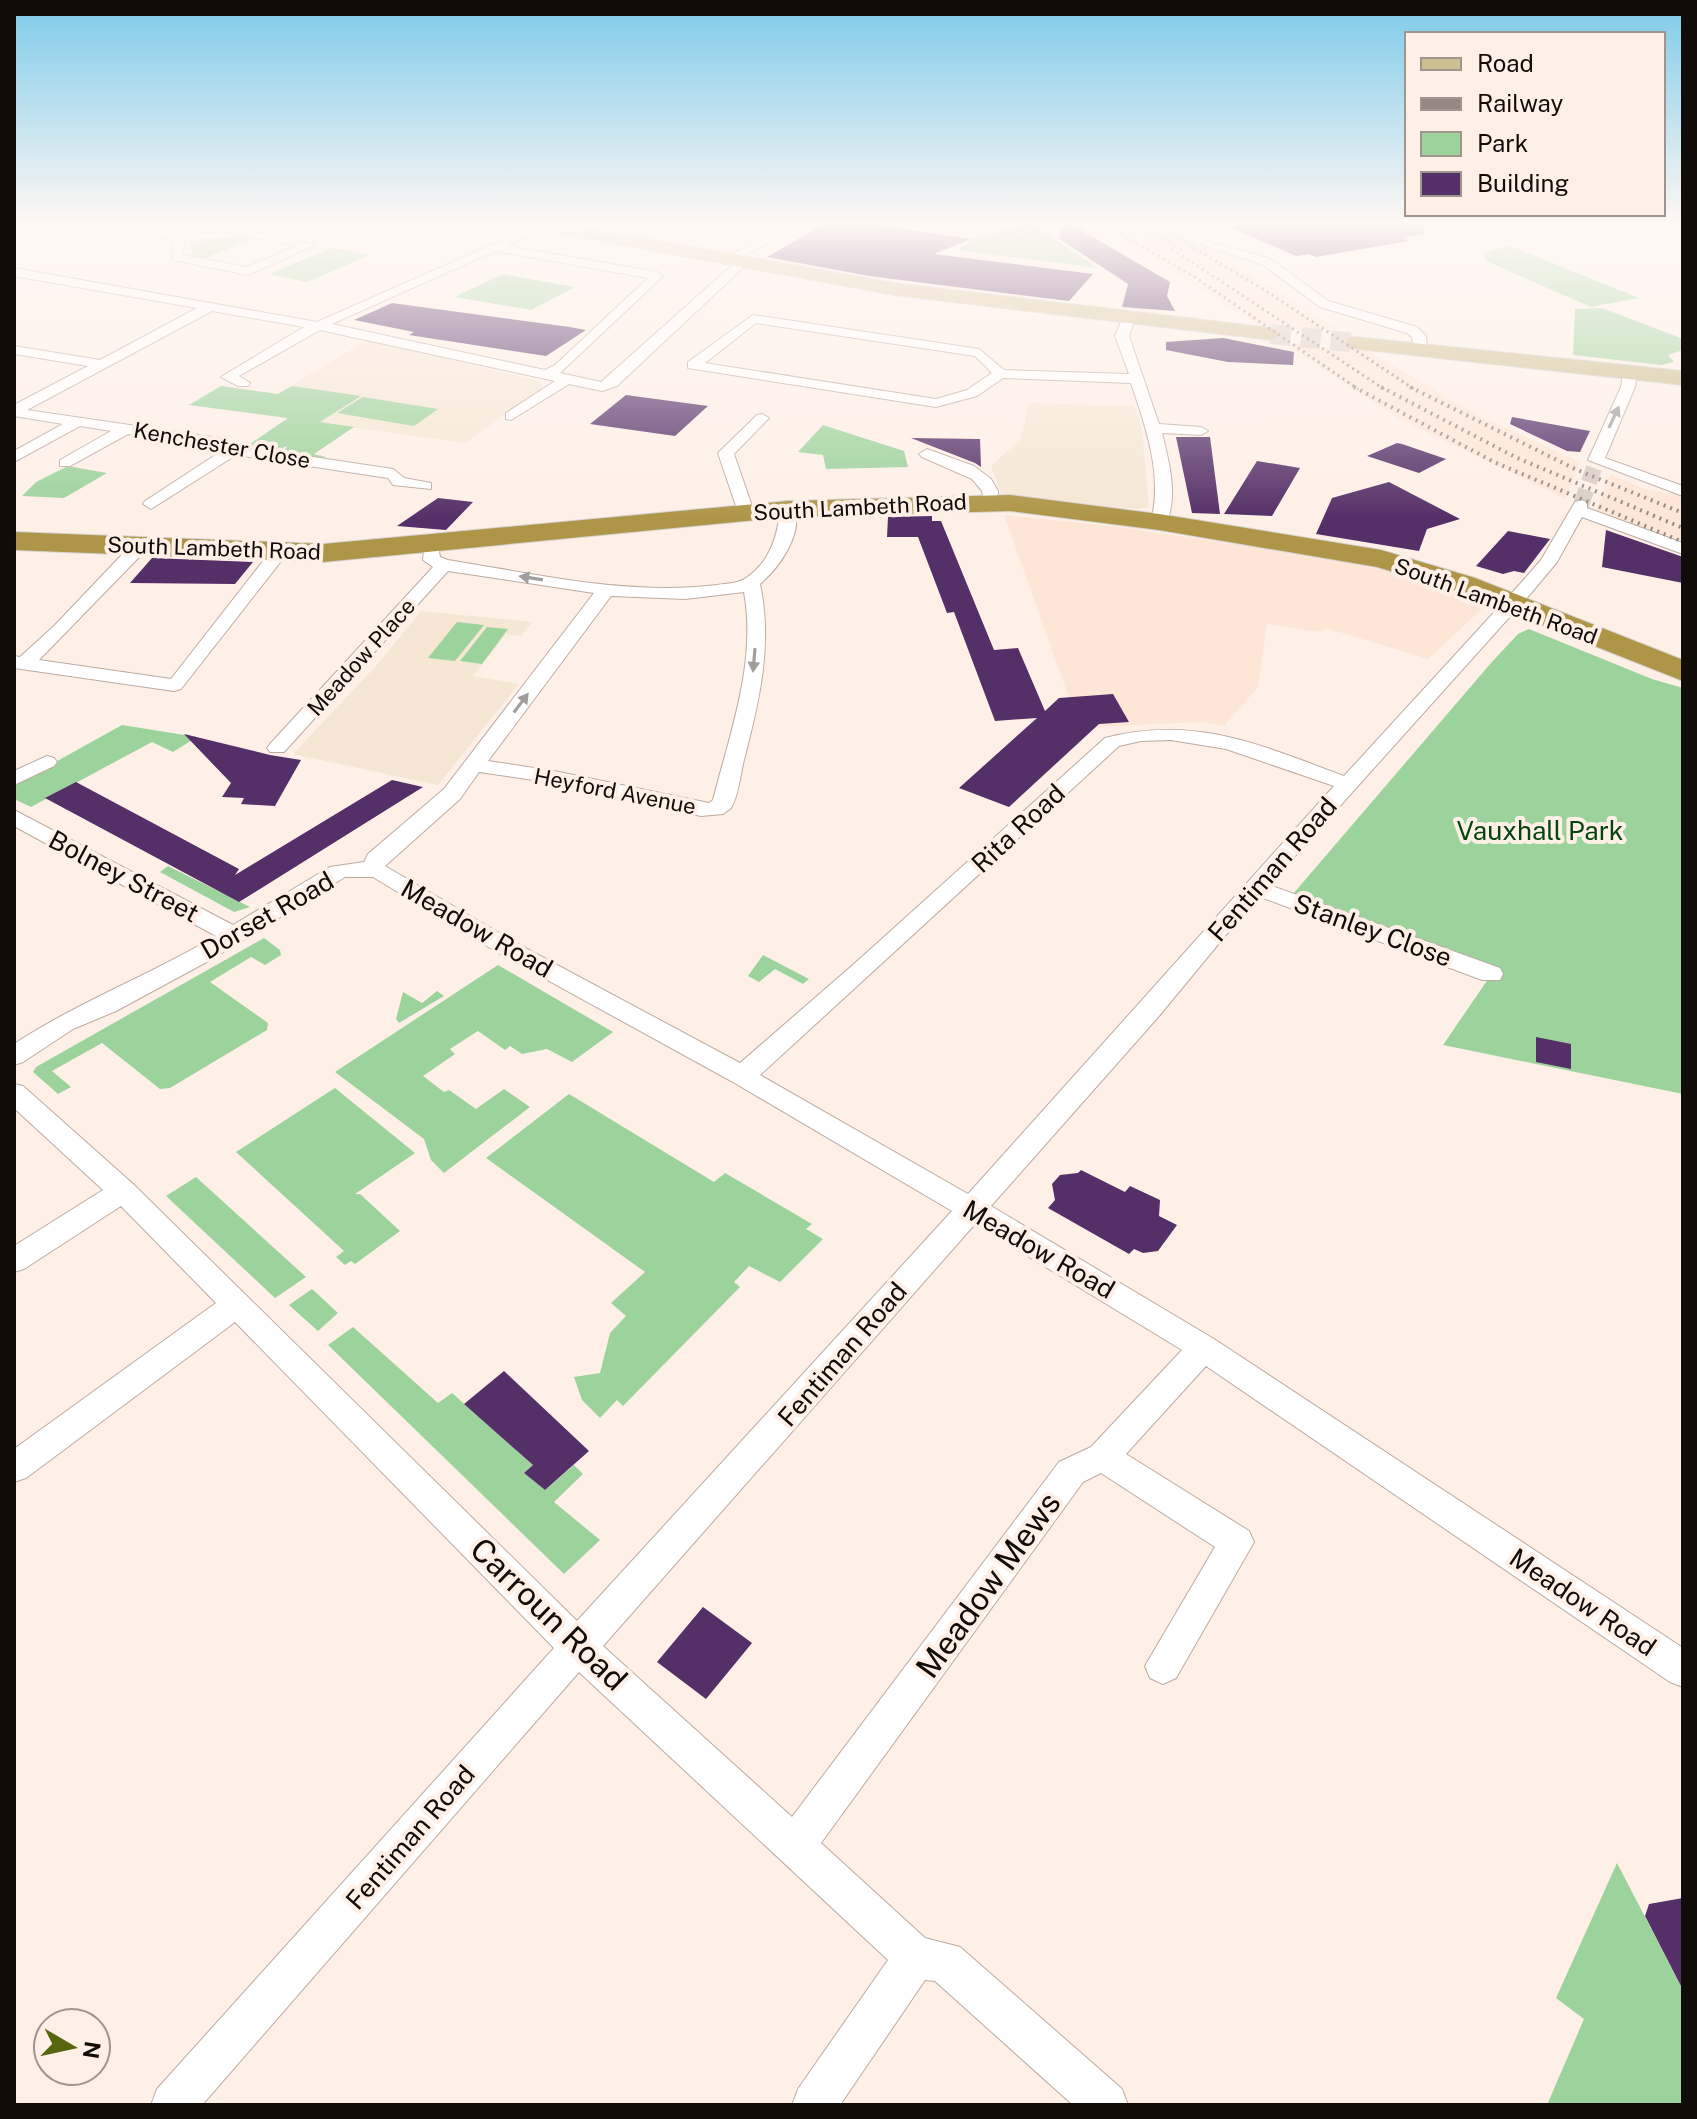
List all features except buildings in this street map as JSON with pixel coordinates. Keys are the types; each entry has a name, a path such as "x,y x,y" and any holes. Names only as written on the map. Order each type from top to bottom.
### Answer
{"highway":[{"name":"South Lambeth Road","path":"14,541 437,554 746,512 991,502 1159,522 1381,559 1436,574 1683,671"}],"main road":[{"path":"1155,321 1271,334"},
{"path":"1356,343 1680,378"}],"street":[{"path":"14,411 183,321"},
{"path":"297,321 602,387 612,383 678,321"},
{"path":"243,383 228,377 328,321"},
{"path":"546,375 560,368 610,321"},
{"path":"751,321 693,365 936,403 972,393 1000,374 1138,379"},
{"path":"766,321 979,353 1000,374"},
{"path":"1128,321 1122,336 1154,428 1165,503 1159,522"},
{"path":"1379,321 1416,332 1420,349"},
{"path":"14,350 101,364"},
{"path":"1630,373 1628,387 1596,460 1683,491"},
{"path":"511,416 565,380"},
{"name":"Kenchester Close","path":"14,411 226,444 233,450 393,474 399,482 425,486"},
{"path":"746,512 720,452 762,418"},
{"path":"14,457 79,421"},
{"path":"65,463 127,428"},
{"path":"1154,428 1201,431"},
{"path":"151,504 233,450"},
{"path":"927,454 982,476 991,492 991,502"},
{"name":"Fentiman Road","path":"173,2105 578,1647 1150,1010 1254,887 1512,603 1548,562 1579,507 1683,549"},
{"path":"437,554 605,591 685,594 751,583 769,568 786,535 788,509"},
{"path":"19,663 62,629 141,545"},
{"path":"19,663 174,685 280,551"},
{"name":"Meadow Place","path":"277,748 437,554"},
{"name":"Heyford Avenue","path":"473,765 554,777 701,810 715,809 723,803 752,684 758,625 756,598 751,583"},
{"path":"372,869 376,859 445,801 605,591"},
{"name":"Rita Road","path":"742,1076 1112,742 1134,735 1203,737 1347,784"},
{"path":"14,779 47,762"},
{"name":"Bolney Street","path":"14,817 233,935"},
{"name":"Dorset Road","path":"14,1056 64,1023 107,1005 338,872 372,869"},
{"name":"Meadow Road","path":"372,869 509,949 742,1076 1096,1281 1203,1348 1683,1669"},
{"name":"Stanley Close","path":"1254,887 1491,974"},
{"name":"Carroun Road","path":"14,1093 123,1191 578,1647 915,1957 945,1962 1106,2105"},
{"path":"14,1261 123,1191"},
{"path":"14,1468 236,1305"},
{"name":"Meadow Mews","path":"795,1845 1071,1472 1103,1457 1203,1348"},
{"path":"1103,1457 1237,1542 1163,1666"},
{"path":"814,2105 915,1957"}],"shaded area":[{"path":"1252,321 1324,321 1346,335 1260,326"},
{"path":"367,340 540,381 543,387 465,443 189,405 221,386 278,394"},
{"path":"1283,343 1368,351 1478,415 1580,462 1566,499 1400,419"},
{"path":"1029,403 1134,406 1142,428 1149,507 1139,509 1002,496 991,466 1021,439"},
{"path":"1610,474 1644,489 1683,496 1683,551 1596,511"},
{"path":"1004,515 1111,526 1340,559 1419,579 1479,604 1482,609 1428,659 1326,628 1320,632 1267,624 1258,687 1224,726 1204,722 1092,727 1078,723"},
{"path":"421,611 532,622 521,636 506,634 473,676 519,684 438,785 293,754 376,666"}],"green space":[{"path":"1574,321 1636,321 1683,339 1683,350 1668,355 1674,362 1661,365 1573,355"},
{"path":"221,386 278,394 292,386 361,396 320,422 354,427 314,454 326,457 323,458 281,452 288,446 273,451 247,446 288,418 189,405"},
{"path":"363,397 438,409 414,426 337,413"},
{"path":"823,425 904,451 908,467 826,469 823,455 798,452"},
{"path":"68,466 107,473 64,498 22,496 36,482"},
{"path":"457,622 484,625 455,661 428,658"},
{"path":"487,627 508,629 482,664 460,661"},
{"name":"Vauxhall Park","path":"1529,629 1652,679 1683,688 1683,1094 1443,1045 1495,969 1293,894 1491,663 1518,634"},
{"path":"122,725 197,737 173,752 152,742 31,807 14,799 14,785"},
{"path":"168,866 250,907 234,912 160,872"},
{"path":"264,938 280,950 281,955 265,965 251,957 210,982 268,1023 267,1030 170,1088 160,1089 102,1043 52,1071 71,1087 58,1094 33,1072 36,1067"},
{"path":"763,955 809,979 803,984 775,969 759,982 748,976"},
{"path":"498,965 613,1032 572,1062 547,1049 522,1054 510,1046 505,1050 478,1031 450,1049 455,1054 423,1076 444,1092 449,1090 476,1109 504,1089 530,1107 444,1173 431,1160 424,1139 335,1072"},
{"path":"437,991 444,996 399,1023 396,1019 403,992 422,1003"},
{"path":"335,1088 415,1153 355,1194 360,1194 400,1231 355,1264 351,1261 345,1265 336,1257 344,1251 236,1152"},
{"path":"569,1094 714,1182 725,1173 812,1224 806,1229 823,1239 780,1282 749,1266 734,1282 740,1287 623,1406 617,1400 600,1418 582,1400 574,1377 600,1373 610,1333 626,1316 611,1303 645,1272 486,1158"},
{"path":"196,1177 306,1277 275,1298 166,1196"},
{"path":"312,1289 338,1313 318,1331 289,1305"},
{"path":"353,1327 438,1403 452,1393 533,1465 524,1473 545,1490 574,1465 583,1474 554,1502 600,1540 564,1574 328,1345"},
{"path":"1617,1863 1683,1990 1683,2105 1547,2105 1584,2019 1556,1998"}],"tunnel":[{"path":"1271,334 1356,343"},
{"path":"1581,505 1594,468"}],"railway":[{"path":"1259,321 1358,389"},
{"path":"1281,321 1384,389"},
{"path":"1311,321 1414,389"},
{"path":"1354,387 1494,462 1683,542"},
{"path":"1381,387 1515,457 1683,528"},
{"path":"1410,387 1414,389"},
{"path":"1414,389 1577,470 1683,513"}]}
